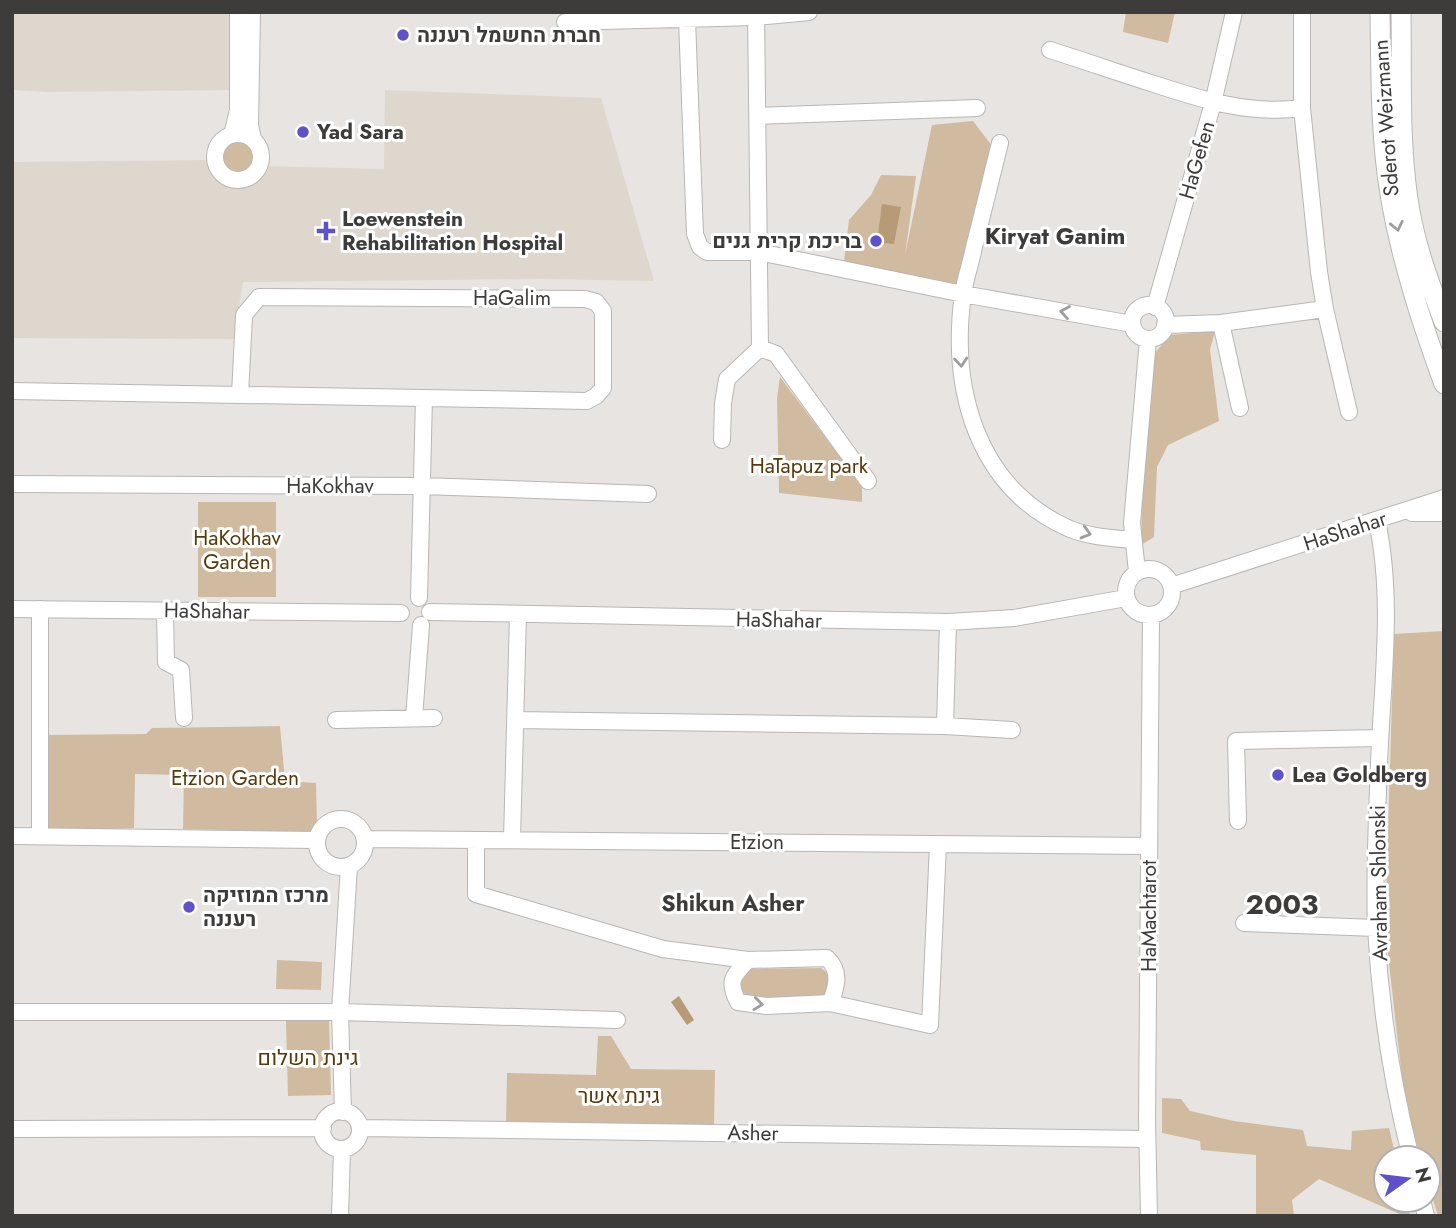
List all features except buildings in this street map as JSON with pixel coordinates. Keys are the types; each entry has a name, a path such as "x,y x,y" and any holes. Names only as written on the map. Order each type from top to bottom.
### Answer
{"main road":[{"name":"Sderot Weizmann","path":"1380,12 1382,110 1390,193 1417,309 1444,384"},
{"name":"Sderot Weizmann","path":"1401,12 1404,157 1408,201 1422,261 1444,323"}],"street":[{"path":"232,135 238,110 238,12"},
{"path":"252,12 250,125 253,139 261,152 258,168 247,178 231,178 219,169 215,155 220,142 232,135 246,135 253,139"},
{"path":"565,22 809,12"},
{"name":"HaGefen","path":"1156,307 1213,103 1234,12"},
{"path":"722,440 727,379 760,348 756,15"},
{"path":"1303,16 1302,108 1325,309 1349,412"},
{"path":"687,19 695,234 700,247 707,252 759,251 963,294 1132,324"},
{"path":"1051,50 1213,103 1250,110 1302,108"},
{"path":"758,117 977,108"},
{"path":"1000,143 963,294 959,355 964,394 975,430 995,469 1020,499 1070,529 1099,537 1133,540"},
{"name":"HaGalim","path":"240,395 244,315 259,297 585,299 596,302 603,311 603,388 587,401 424,398"},
{"path":"1144,306 1156,307 1163,314 1166,325 1159,336 1148,339 1138,335 1132,318 1144,306"},
{"path":"1166,325 1221,323 1325,309"},
{"path":"1221,323 1240,408"},
{"path":"1137,572 1133,540 1135,481 1148,339"},
{"path":"760,348 776,354 868,481"},
{"path":"12,391 424,398 419,598"},
{"name":"HaKokhav","path":"12,484 422,486 649,494"},
{"name":"HaShahar","path":"1171,586 1444,498"},
{"name":"HaShahar","path":"1399,514 1444,513"},
{"name":"Avraham Shlonski","path":"1377,521 1385,569 1376,928 1391,1077 1408,1144"},
{"path":"1146,569 1162,573 1171,586 1170,602 1158,613 1151,615 1135,611 1126,598 1127,585 1137,572 1146,569"},
{"path":"414,718 428,605 414,597 405,602 401,613 409,624 426,619"},
{"name":"HaShahar","path":"426,619 518,614 948,622 1014,618 1126,598"},
{"name":"HaShahar","path":"12,609 401,613"},
{"path":"40,609 40,835"},
{"path":"165,610 166,662 181,670 184,718"},
{"path":"512,840 518,614"},
{"name":"HaMachtarot","path":"1149,1216 1147,1139 1151,615"},
{"path":"945,726 948,622"},
{"path":"336,720 434,718"},
{"path":"515,720 945,726 1012,730"},
{"path":"1238,821 1236,741 1380,738"},
{"path":"344,818 358,824 366,839 362,855 349,866 327,863 318,849 317,840 321,828 328,822 344,818"},
{"path":"12,836 317,840"},
{"name":"Etzion","path":"366,839 1149,846"},
{"path":"476,840 476,894 663,949 748,960 827,958 834,965 836,978 830,1003"},
{"path":"748,960 733,976 732,989 738,1002 766,1006 830,1003 930,1025 938,844"},
{"path":"343,1112 341,1012 349,866"},
{"path":"1244,923 1376,928"},
{"path":"12,1012 341,1012 617,1020"},
{"path":"343,1112 356,1119 360,1128 360,1134 353,1145 342,1149 330,1145 323,1134 323,1128 330,1116 343,1112"},
{"path":"12,1129 323,1128"},
{"name":"Asher","path":"360,1128 1147,1139"},
{"path":"340,1216 342,1149"}],"shaded area":[{"path":"12,12 233,12 231,90 12,90"},
{"name":"Loewenstein Rehabilitation Hospital","path":"385,90 601,98 654,281 541,279 243,282 234,339 12,338 12,162 209,160 230,180 244,183 260,174 263,166 384,169"},
{"path":"882,204 901,207 894,244 877,242"},
{"path":"679,996 694,1020 687,1025 671,1002"}],"green space":[{"path":"1126,12 1175,12 1168,43 1123,32"},
{"path":"973,121 992,146 957,286 844,261 849,220 871,195 881,175 916,176 905,255 932,125"},
{"path":"238,142 249,146 253,157 249,168 238,172 227,168 223,157 227,146"},
{"path":"1215,331 1210,350 1219,421 1168,445 1157,467 1154,537 1141,545 1143,464 1155,353 1170,335"},
{"name":"HaTapuz park","path":"780,377 862,486 862,502 779,493 777,399"},
{"name":"HaKokhav Garden","path":"198,502 276,502 276,597 198,597"},
{"path":"1444,631 1444,1216 1437,1214 1442,1214 1442,1144 1417,1144 1405,1104 1385,928 1394,634"},
{"name":"Etzion Garden","path":"280,726 285,781 316,783 317,826 311,832 183,829 184,775 135,774 134,828 45,831 47,735 146,734 152,728"},
{"path":"277,960 322,962 321,990 276,989"},
{"path":"821,968 830,975 831,991 820,998 759,1000 741,992 739,977 752,969"},
{"name":"גינת השלום","path":"329,1020 331,1095 288,1096 286,1021"},
{"name":"גינת אשר","path":"598,1036 611,1036 631,1069 715,1070 714,1127 506,1123 507,1073 596,1075"},
{"path":"1162,1098 1181,1099 1190,1111 1234,1121 1303,1130 1307,1146 1351,1150 1352,1131 1389,1128 1393,1144 1372,1144 1372,1202 1319,1179 1292,1200 1294,1216 1256,1216 1256,1155 1201,1150 1200,1141 1162,1133"}],"place":[{"name":"חברת החשמל רעננה","path":"403,35"},
{"name":"Yad Sara","path":"303,132"},
{"name":"Loewenstein Rehabilitation Hospital","path":"326,231"},
{"name":"בריכת קרית גנים","path":"876,241"},
{"name":"Lea Goldberg","path":"1278,775"},
{"name":"מרכז המוזיקה רעננה","path":"189,907"}],"district":[{"name":"Kiryat Ganim","path":"1055,236"},
{"name":"Shikun Asher","path":"733,903"},
{"name":"2003","path":"1282,904"}]}
